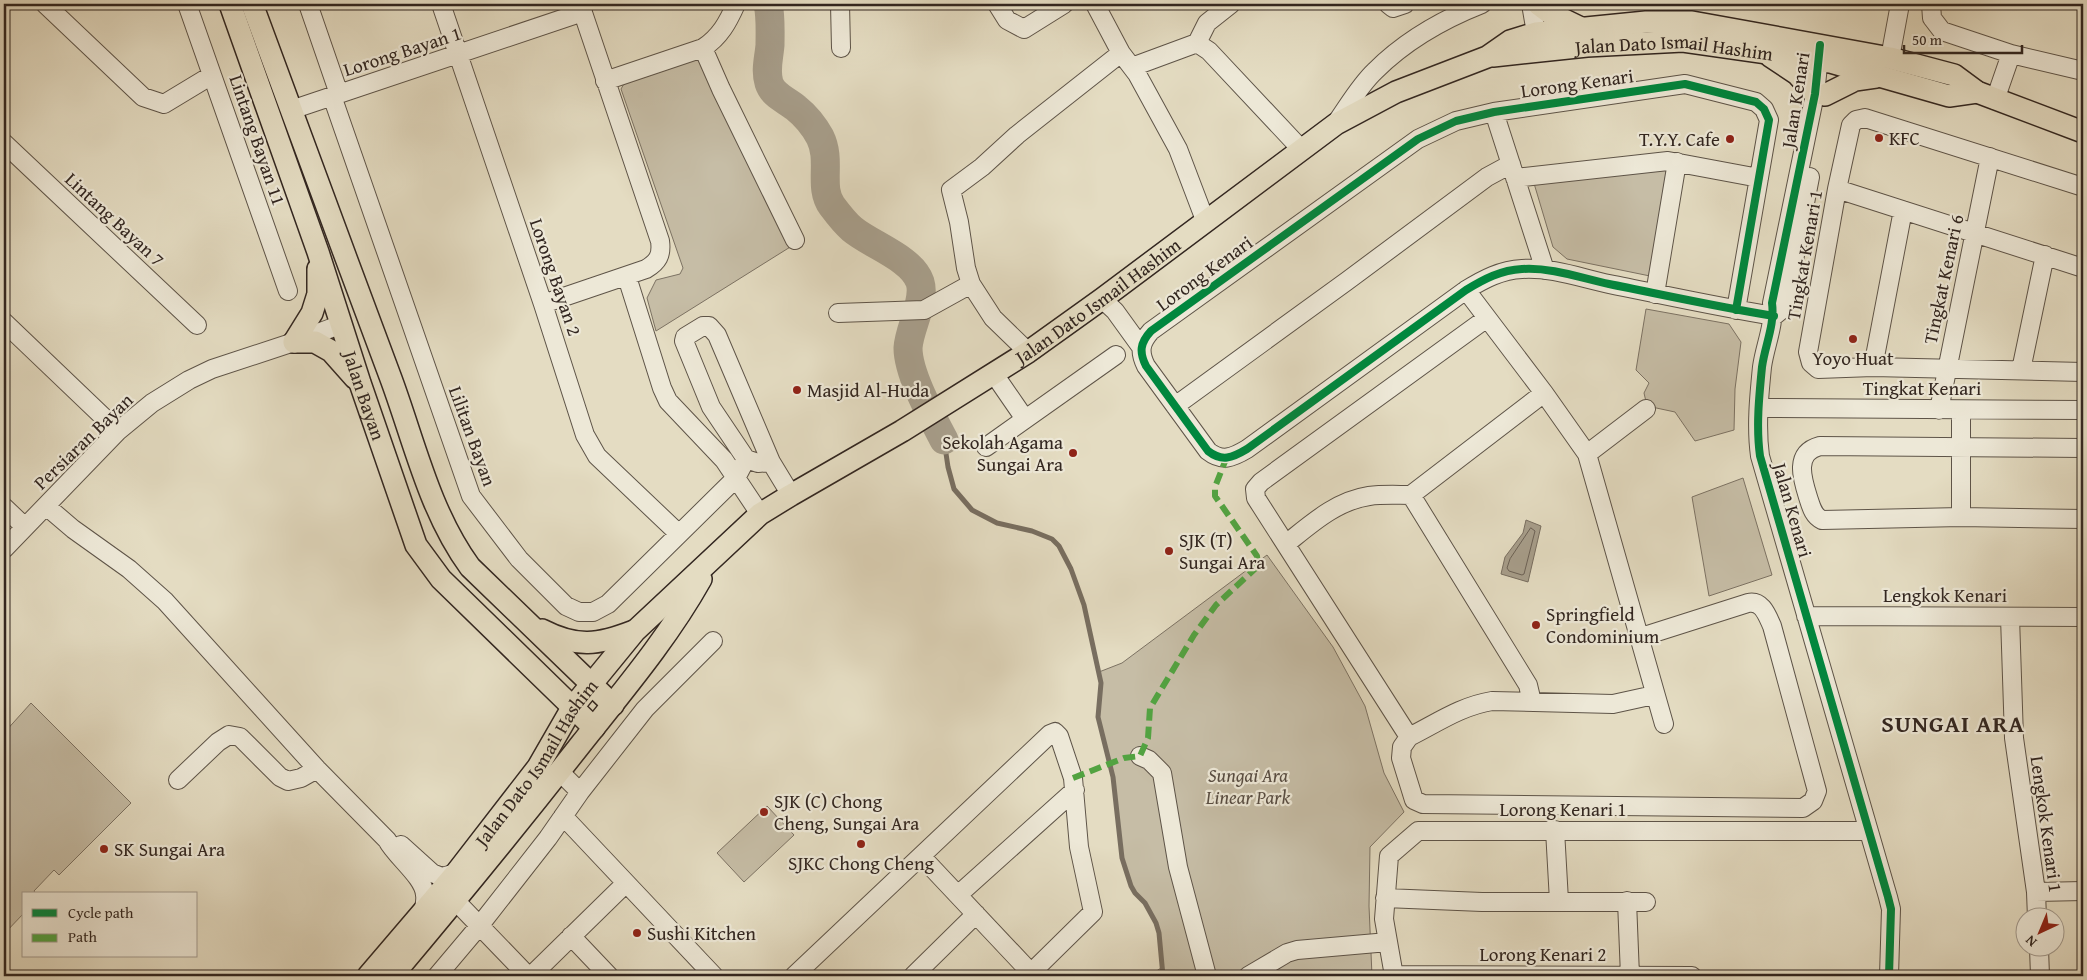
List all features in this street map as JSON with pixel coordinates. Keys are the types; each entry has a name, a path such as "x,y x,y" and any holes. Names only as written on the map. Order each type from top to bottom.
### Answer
{"main road":[{"name":"Jalan Bayan","path":"230,4 318,252 360,383 416,545 441,579 594,728"},
{"name":"Jalan Bayan","path":"252,4 442,522 454,546 470,567 613,705"},
{"path":"1538,4 1550,14 1582,28"},
{"name":"Jalan Dato Ismail Hashim","path":"1537,45 1582,28 1646,22 1692,22 1825,54 1879,77 1949,96 1986,96"},
{"name":"Jalan Dato Ismail Hashim","path":"392,976 452,887 538,767 572,708 591,684 635,631 760,514 951,402 1028,352 1336,124 1396,92 1488,57 1510,42 1537,45 1587,46 1683,40 1761,51 1890,58 1954,75 1986,96 2083,132"},
{"path":"1761,51 1797,74 1820,94 1855,80 1879,77"},
{"path":"340,244 355,308 351,319 342,324"},
{"path":"294,342 312,313 318,294 318,252"},
{"path":"342,324 352,324 362,330 372,350 390,376"},
{"path":"294,342 315,342 331,352 360,383"},
{"name":"Jalan Dato Ismail Hashim","path":"368,976 424,911 452,887 560,772 650,656 694,592 714,557"},
{"path":"526,622 555,637 570,642 586,643 612,640 635,631"}],"street":[{"path":"45,4 144,97 164,104 212,75"},
{"name":"Lintang Bayan 11","path":"187,4 288,291"},
{"name":"Lilitan Bayan","path":"308,4 336,95 471,496 512,551 566,606 579,612 593,612 608,604 736,478 746,458"},
{"name":"Lorong Bayan 2","path":"441,4 590,446 597,456 679,534"},
{"path":"605,81 703,48 714,41 721,32 736,4"},
{"path":"840,4 841,48"},
{"path":"997,4 1007,20 1024,29 1064,4"},
{"path":"1094,4 1178,149 1205,220"},
{"path":"1132,67 1197,43 1207,24 1231,4"},
{"path":"1388,4 1393,8 1405,4"},
{"path":"1336,124 1374,71 1400,49 1452,16 1482,4"},
{"path":"1531,4 1537,45"},
{"path":"1890,58 1900,4"},
{"path":"1931,4 1932,18 1942,31 2011,54 2083,71"},
{"path":"543,304 627,277 653,265 659,259 661,250 660,241 581,8"},
{"name":"Lorong Bayan 1","path":"291,110 457,54 581,8"},
{"path":"1197,43 1209,51 1301,149"},
{"path":"703,48 795,240"},
{"path":"1028,352 993,318 971,284 966,268 959,222 951,190 982,167 1017,135 1121,53"},
{"name":"Jalan Kenari","path":"1825,54 1820,94 1772,303 1774,316 1762,366 1757,434 1760,456 1891,909 1889,976"},
{"path":"1986,96 2011,54"},
{"name":"Lorong Kenari","path":"1141,347 1143,339 1151,331 1418,139 1456,121 1494,112 1685,84 1756,102 1764,109 1769,120 1736,310"},
{"path":"1494,112 1545,270"},
{"name":"Tingkat Kenari 1","path":"2083,187 1865,118 1856,120 1851,125 1837,189 1808,352 1809,359 1814,367 1818,369 1873,367 2083,372"},
{"name":"Lintang Bayan 7","path":"4,143 197,325"},
{"name":"Tingkat Kenari 6","path":"1939,410 1990,157"},
{"path":"1174,406 1487,176 1513,171 1668,161 1759,178"},
{"path":"1655,294 1677,162"},
{"path":"1837,189 2083,268"},
{"path":"1873,367 1903,210"},
{"path":"2021,370 2045,255"},
{"path":"1102,299 1114,311 1141,347 1141,356 1146,366 1208,451 1216,458 1226,459 1236,456 1466,290 1486,278 1505,271 1523,268 1545,270 1655,294 1774,316"},
{"path":"627,277 662,388 668,401 724,460 760,514"},
{"path":"838,313 916,311 971,284"},
{"path":"1466,290 1544,393 1586,454 1654,695 1664,724"},
{"path":"1409,737 1256,498 1255,489 1261,482 1483,313"},
{"path":"4,322 118,431"},
{"name":"Persiaran Bayan","path":"4,550 118,431 152,403 189,380 212,369 342,324"},
{"path":"770,462 758,463 746,458 711,407 685,346 685,337 703,326 710,326 717,335 770,462 791,495"},
{"path":"986,447 1116,355"},
{"path":"994,374 1025,420"},
{"path":"1286,544 1330,510 1347,502 1367,496 1411,495 1544,393"},
{"name":"Tingkat Kenari","path":"1760,408 2083,410"},
{"path":"1586,454 1646,409"},
{"path":"1961,410 1962,517"},
{"path":"2083,448 1820,446 1806,455 1801,469 1814,513 1822,520 1962,517 2083,519"},
{"path":"1411,495 1528,685 1532,702"},
{"path":"46,506 73,529 129,570 165,601 317,768 387,840 392,850 420,881 425,894 424,911"},
{"path":"4,507 25,527"},
{"path":"1638,638 1748,603 1754,602 1759,605 1764,610 1772,626 1805,745 1817,791 1813,801 1803,808 1423,804 1414,800 1410,792 1401,758 1402,747 1409,737 1462,708 1492,701 1613,704 1654,695"},
{"name":"Lengkok Kenari","path":"1806,616 2083,617"},
{"name":"Lengkok Kenari 1","path":"2010,617 2014,738 2037,908"},
{"path":"437,976 480,925 580,792 645,710 713,640"},
{"path":"794,976 1050,734 1055,732 1064,753 1075,790 1079,847 1093,912 1031,975 921,856"},
{"path":"178,780 218,742 229,735 240,736 277,774 288,781 301,778 317,768"},
{"path":"1140,756 1149,760 1162,773 1178,867 1207,976"},
{"path":"560,772 580,792"},
{"path":"958,895 1075,790"},
{"path":"563,816 714,976"},
{"path":"1556,830 1559,900"},
{"name":"Lorong Kenari 1","path":"1394,976 1384,920 1389,856 1418,831 1867,830"},
{"path":"387,840 400,844 432,873 442,877 452,887 480,925 530,976 626,883"},
{"path":"2036,892 2083,891"},
{"path":"1385,898 1482,902 1559,900 1646,902"},
{"path":"1627,901 1630,976"},
{"path":"913,976 976,914"},
{"path":"571,936 609,976"},
{"path":"1248,976 1286,953 1297,950 1388,942"},
{"path":"2039,958 2040,976"},
{"name":"Lorong Kenari 2","path":"1394,976 1692,976"}],"green space":[{"path":"701,58 795,244 656,331 647,298 656,280 680,274 683,268 621,89 625,82"},
{"path":"1667,167 1650,276 1567,259 1553,247 1533,180"},
{"path":"1646,309 1729,324 1741,342 1735,389 1734,430 1695,441 1675,412 1647,406 1644,393 1649,383 1636,370"},
{"path":"1743,478 1772,575 1709,596 1692,497"},
{"name":"Sungai Ara Linear Park","path":"1267,555 1333,647 1365,706 1384,773 1404,812 1370,847 1369,906 1372,976 1149,976 1161,968 1159,933 1152,915 1131,886 1122,858 1113,777 1098,717 1101,683 1099,672 1122,663"},
{"path":"31,703 131,803 59,875 54,870 35,892 22,892 22,915 4,934 4,733"},
{"path":"767,806 794,835 744,882 717,853"}],"water":[{"path":"1526,520 1541,526 1528,582 1501,574 1505,557 1523,533"}],"waterway":[{"path":"768,4 770,14 770,45 767,69 769,83 777,95 800,111 820,137 825,155 825,182 828,199 852,229 909,266 916,273 920,282 921,298 909,340 909,358 921,395 944,440"},
{"path":"944,440 954,489 972,510 997,523 1032,531 1052,539 1059,546 1071,569 1084,605 1101,683 1098,717 1113,777 1122,858 1131,886 1145,903 1156,923 1159,933 1163,976"}],"marked path":[{"path":"1073,778 1124,758 1140,756 1148,738 1150,708 1194,635 1216,605 1258,566 1257,556 1215,496 1215,487 1226,459"}],"cycle path":[{"path":"1820,45 1815,94 1772,303 1771,327 1763,359 1758,434 1760,456 1891,909 1889,976"},
{"path":"1736,310 1769,120 1764,109 1756,102 1685,84 1494,112 1456,121 1418,139 1151,331 1143,344 1142,356 1146,366 1208,451 1218,457 1227,458 1247,449 1466,290 1486,279 1507,271 1522,269 1555,271 1671,297 1732,309 1753,312 1774,316"}],"place":[{"name":"KFC","path":"1879,138"},
{"name":"T.Y.Y. Cafe","path":"1730,139"},
{"name":"Yoyo Huat","path":"1853,339"},
{"name":"Masjid Al-Huda","path":"797,390"},
{"name":"Sekolah Agama Sungai Ara","path":"1073,453"},
{"name":"SJK (T) Sungai Ara","path":"1169,551"},
{"name":"Springfield Condominium","path":"1536,625"},
{"name":"SJK (C) Chong Cheng, Sungai Ara","path":"764,812"},
{"name":"SJKC Chong Cheng","path":"861,844"},
{"name":"SK Sungai Ara","path":"104,849"},
{"name":"Sushi Kitchen","path":"637,933"}],"district":[{"name":"SUNGAI ARA","path":"1953,724"}]}
